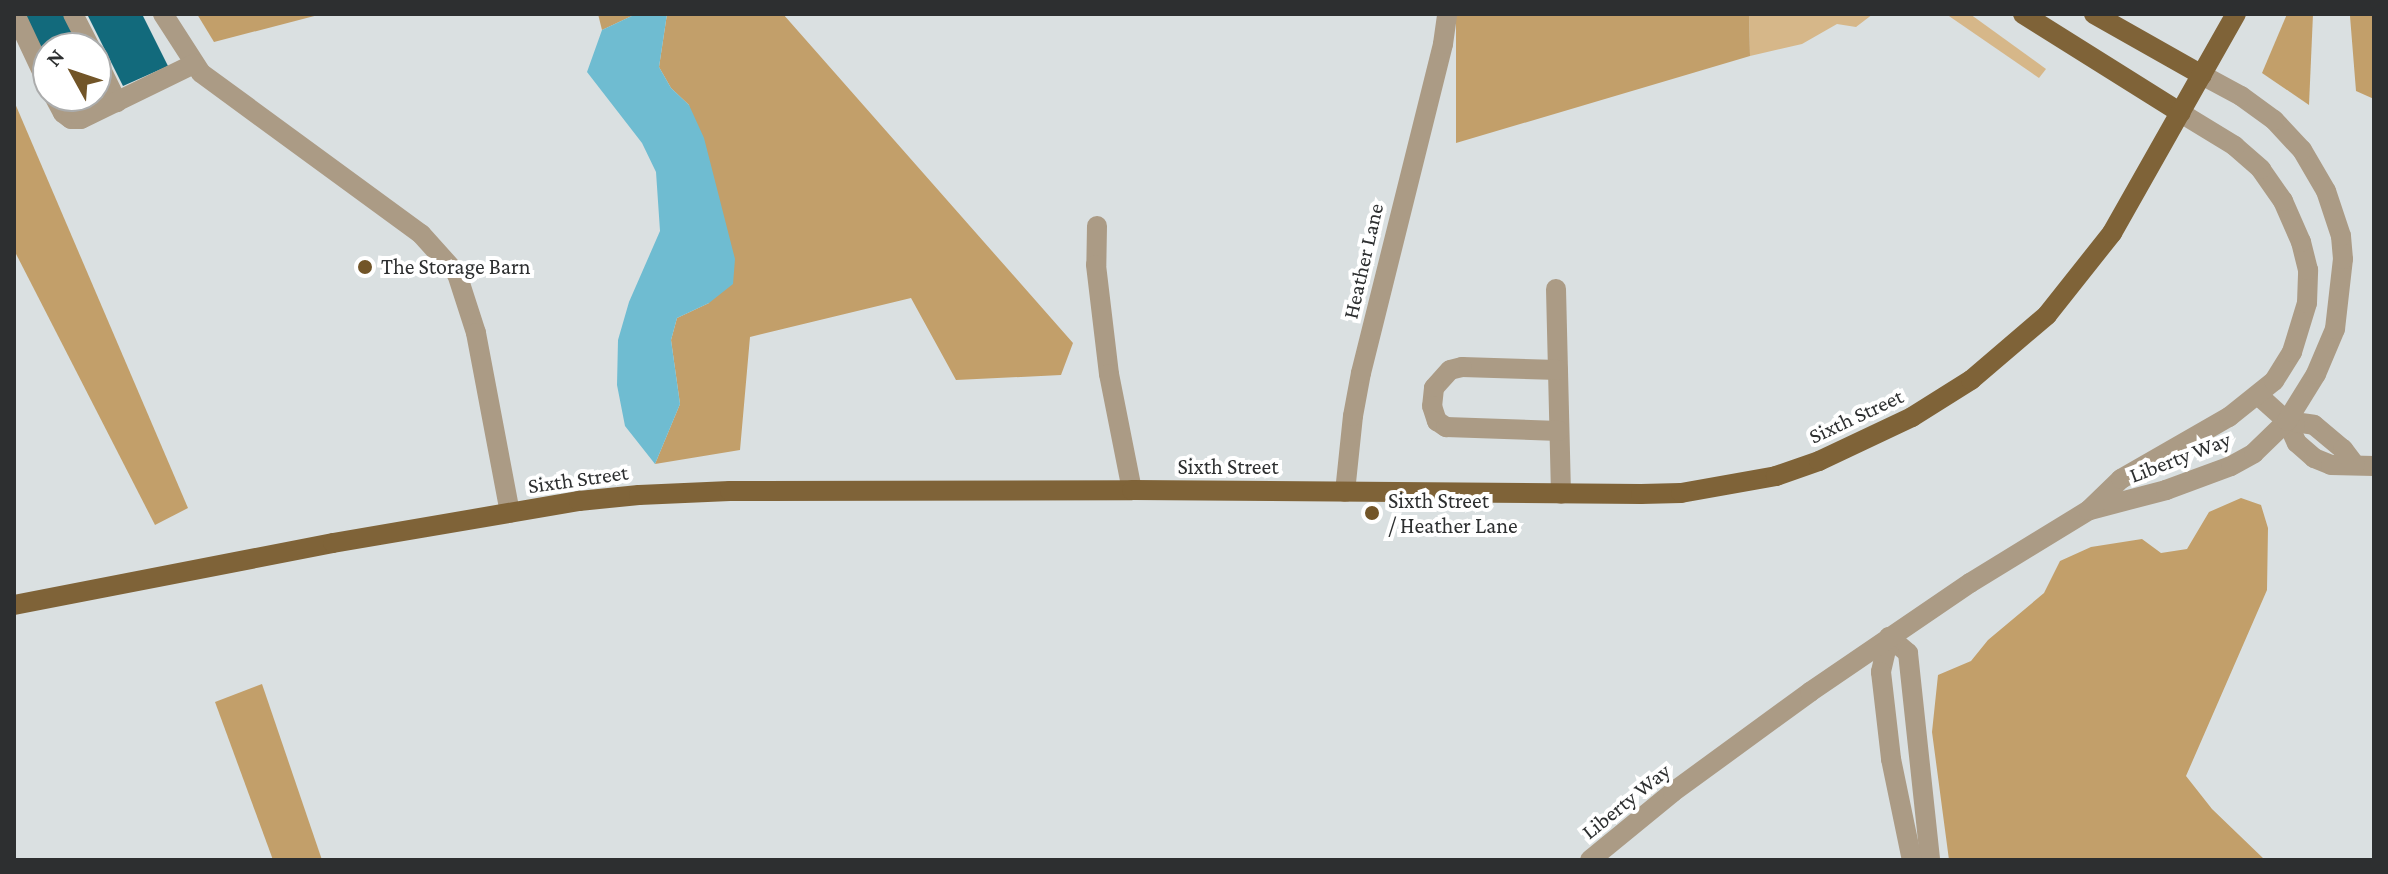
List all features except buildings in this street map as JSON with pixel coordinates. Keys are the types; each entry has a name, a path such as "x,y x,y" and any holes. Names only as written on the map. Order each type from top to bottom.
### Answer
{"main road":[{"path":"2023,14 2181,113"},
{"path":"2094,14 2202,75"},
{"name":"Sixth Street","path":"14,605 125,580 579,501 680,492 1132,490 1681,493 1776,476 1876,436 1947,396 2022,340 2067,293 2112,233 2236,14"}],"street":[{"path":"15,14 32,50"},
{"path":"73,14 82,32"},
{"path":"163,14 194,64 220,88 421,234 457,274 476,333 510,513"},
{"name":"Heather Lane","path":"1345,492 1361,373 1443,44 1447,14"},
{"path":"112,104 194,64"},
{"name":"Liberty Way","path":"2089,510 2153,494 2231,466 2254,453 2287,421 2316,374 2335,329 2343,282 2341,236 2326,191 2289,134 2258,107 2202,75"},
{"path":"112,92 117,102"},
{"path":"62,112 71,119 81,119 96,112"},
{"name":"Liberty Way","path":"1590,860 1673,792 1889,637 2089,510 2121,479 2259,396 2283,367 2303,320 2308,270 2301,242 2283,201 2261,169 2235,146 2181,113"},
{"path":"1097,226 1096,265 1107,360 1132,490"},
{"path":"1556,289 1561,494"},
{"path":"1558,370 1462,367 1450,370 1434,388 1432,406 1437,421 1446,427 1559,431"},
{"path":"2259,396 2287,421 2314,425 2364,466"},
{"path":"1912,860 1897,801 1881,672 1889,637 1908,653 1930,860"}],"shaded area":[{"path":"197,14 322,14 214,42"},
{"path":"598,14 636,14 602,30"},
{"path":"667,14 783,14 1073,343 1061,375 956,380 911,298 750,337 740,450 655,464 680,404 671,340 677,318 709,303 689,105 671,88 659,67"},
{"path":"1456,14 1749,14 1750,56 1456,143"},
{"path":"1749,14 1873,14 1856,27 1837,24 1802,44 1750,56"},
{"path":"1946,14 1970,14 2046,69 2039,78"},
{"path":"2287,14 2313,14 2309,105 2262,73"},
{"path":"2346,14 2374,14 2374,99 2356,91 2350,16"},
{"path":"14,101 188,508 155,525 14,250"},
{"path":"2241,498 2261,505 2268,528 2267,590 2186,776 2212,809 2265,860 1949,860 1932,732 1938,675 1971,661 1988,640 2044,593 2060,561 2091,547 2142,539 2161,553 2187,549 2209,512"},
{"path":"262,684 322,860 273,860 215,702"}],"water":[{"path":"636,14 667,14 659,67 671,88 689,105 704,138 735,259 733,284 709,303 677,318 671,340 680,404 655,464 625,426 617,385 618,340 629,302 660,231 656,172 642,143 587,72 602,30"}],"place":[{"name":"The Storage Barn","path":"365,267"},
{"name":"Sixth Street / Heather Lane","path":"1372,513"}]}
